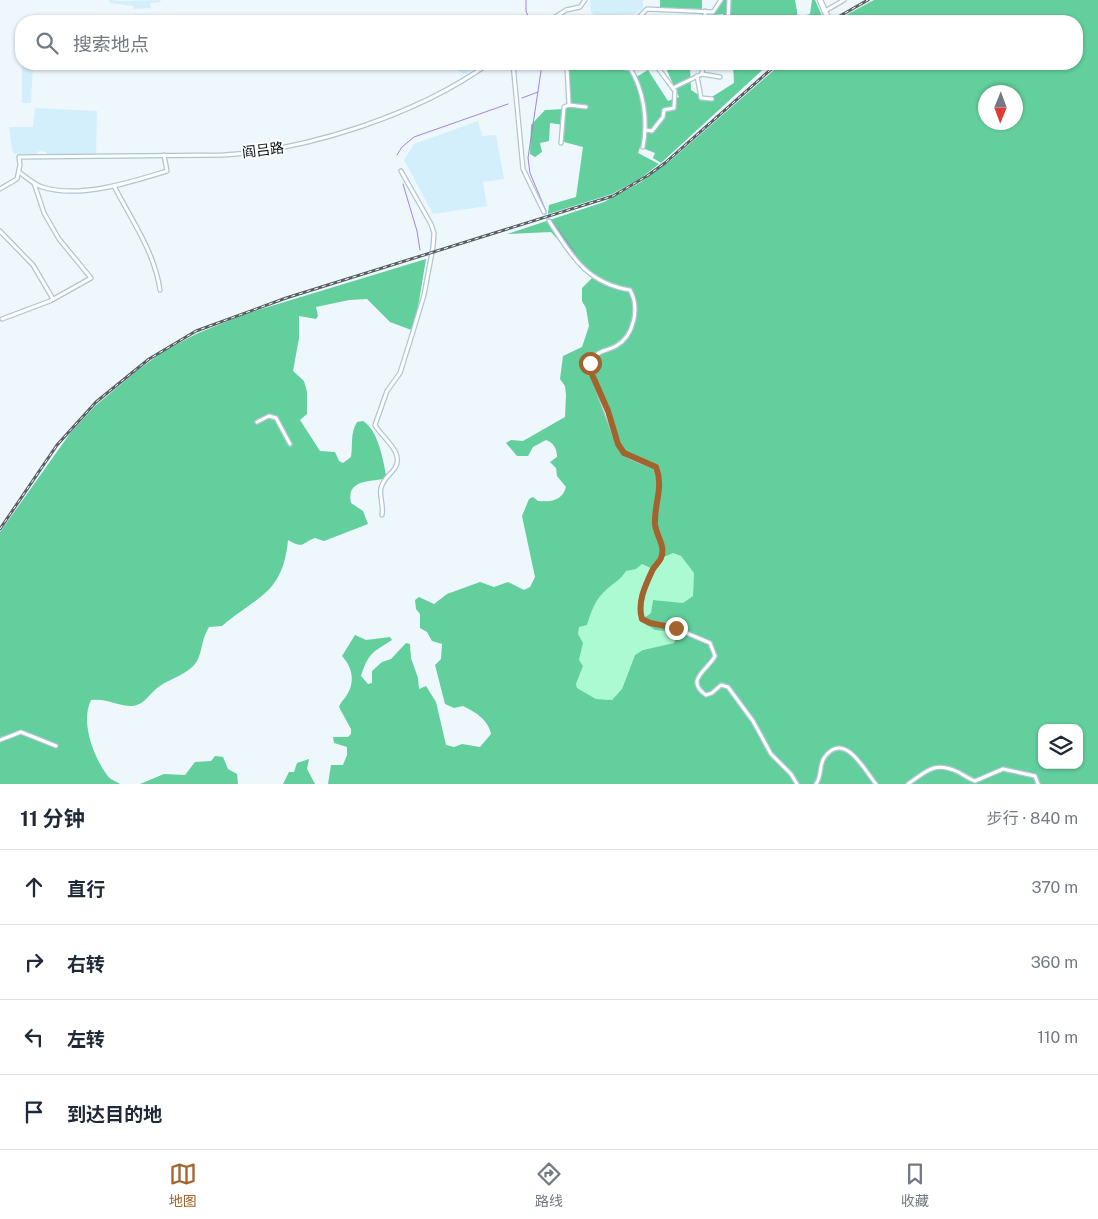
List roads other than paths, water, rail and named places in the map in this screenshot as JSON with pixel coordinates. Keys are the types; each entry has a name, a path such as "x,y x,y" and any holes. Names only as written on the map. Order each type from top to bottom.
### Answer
{"main road":[{"path":"820,0 826,14"}],"street":[{"path":"558,15 566,10 580,7 585,0"},
{"path":"641,15 647,9 713,12 721,0"},
{"path":"728,15 729,0"},
{"path":"826,14 844,0"},
{"name":"阎吕路","path":"19,172 19,157 245,153 303,144 383,117 443,93 479,70"},
{"path":"514,70 523,169 533,194 544,212"},
{"path":"567,70 569,105"},
{"path":"631,70 639,86 645,114 643,147"},
{"path":"645,130 652,131 663,117 664,110 674,108 675,91 660,70"},
{"path":"701,70 701,98 712,99"},
{"path":"673,88 700,75 720,76"},
{"path":"561,143 564,108 569,105 586,106"},
{"path":"0,189 17,179 19,172 34,183 47,188 62,190 114,186 167,171 164,155"},
{"path":"382,515 380,489 384,480 396,467 397,459 390,442 380,434 376,425 387,391 400,372 411,338 428,274 434,233 401,171"},
{"path":"2,319 53,300 91,278 59,239 44,213 34,183"},
{"path":"114,186 148,249 158,274 160,290"},
{"path":"549,221 580,266 598,281 630,290 635,299 633,326 626,338 615,346 600,351 590,363 591,372 608,411 618,444 624,453 656,467 660,478 660,496 655,509 655,527 663,546 661,558 652,570 640,602 642,619 650,623 670,626 710,643 715,656 699,675 698,685 701,691 706,694 712,693 721,685 728,687 753,721 771,754 791,774 797,784"},
{"path":"0,231 34,265 53,300"},
{"path":"257,422 269,416 276,418 290,444"},
{"path":"0,740 21,732 56,746"},
{"path":"816,784 819,780 823,759 835,748 840,748 856,756 876,784"},
{"path":"908,784 924,772 937,766 949,768 976,780 1003,769 1035,776 1038,784"}],"waterway":[{"path":"526,0 528,15"},
{"path":"541,71 528,158 530,173 546,211"},
{"path":"522,98 538,92"},
{"path":"397,155 402,147 414,137 508,104"},
{"path":"403,184 417,231 420,250"},
{"path":"551,220 575,252"}],"tunnel":[{"path":"544,212 549,221"}],"railway":[{"path":"842,15 868,0"},
{"path":"0,529 57,445 96,402 149,359 196,331 286,298 613,196 665,163 770,70"}]}
